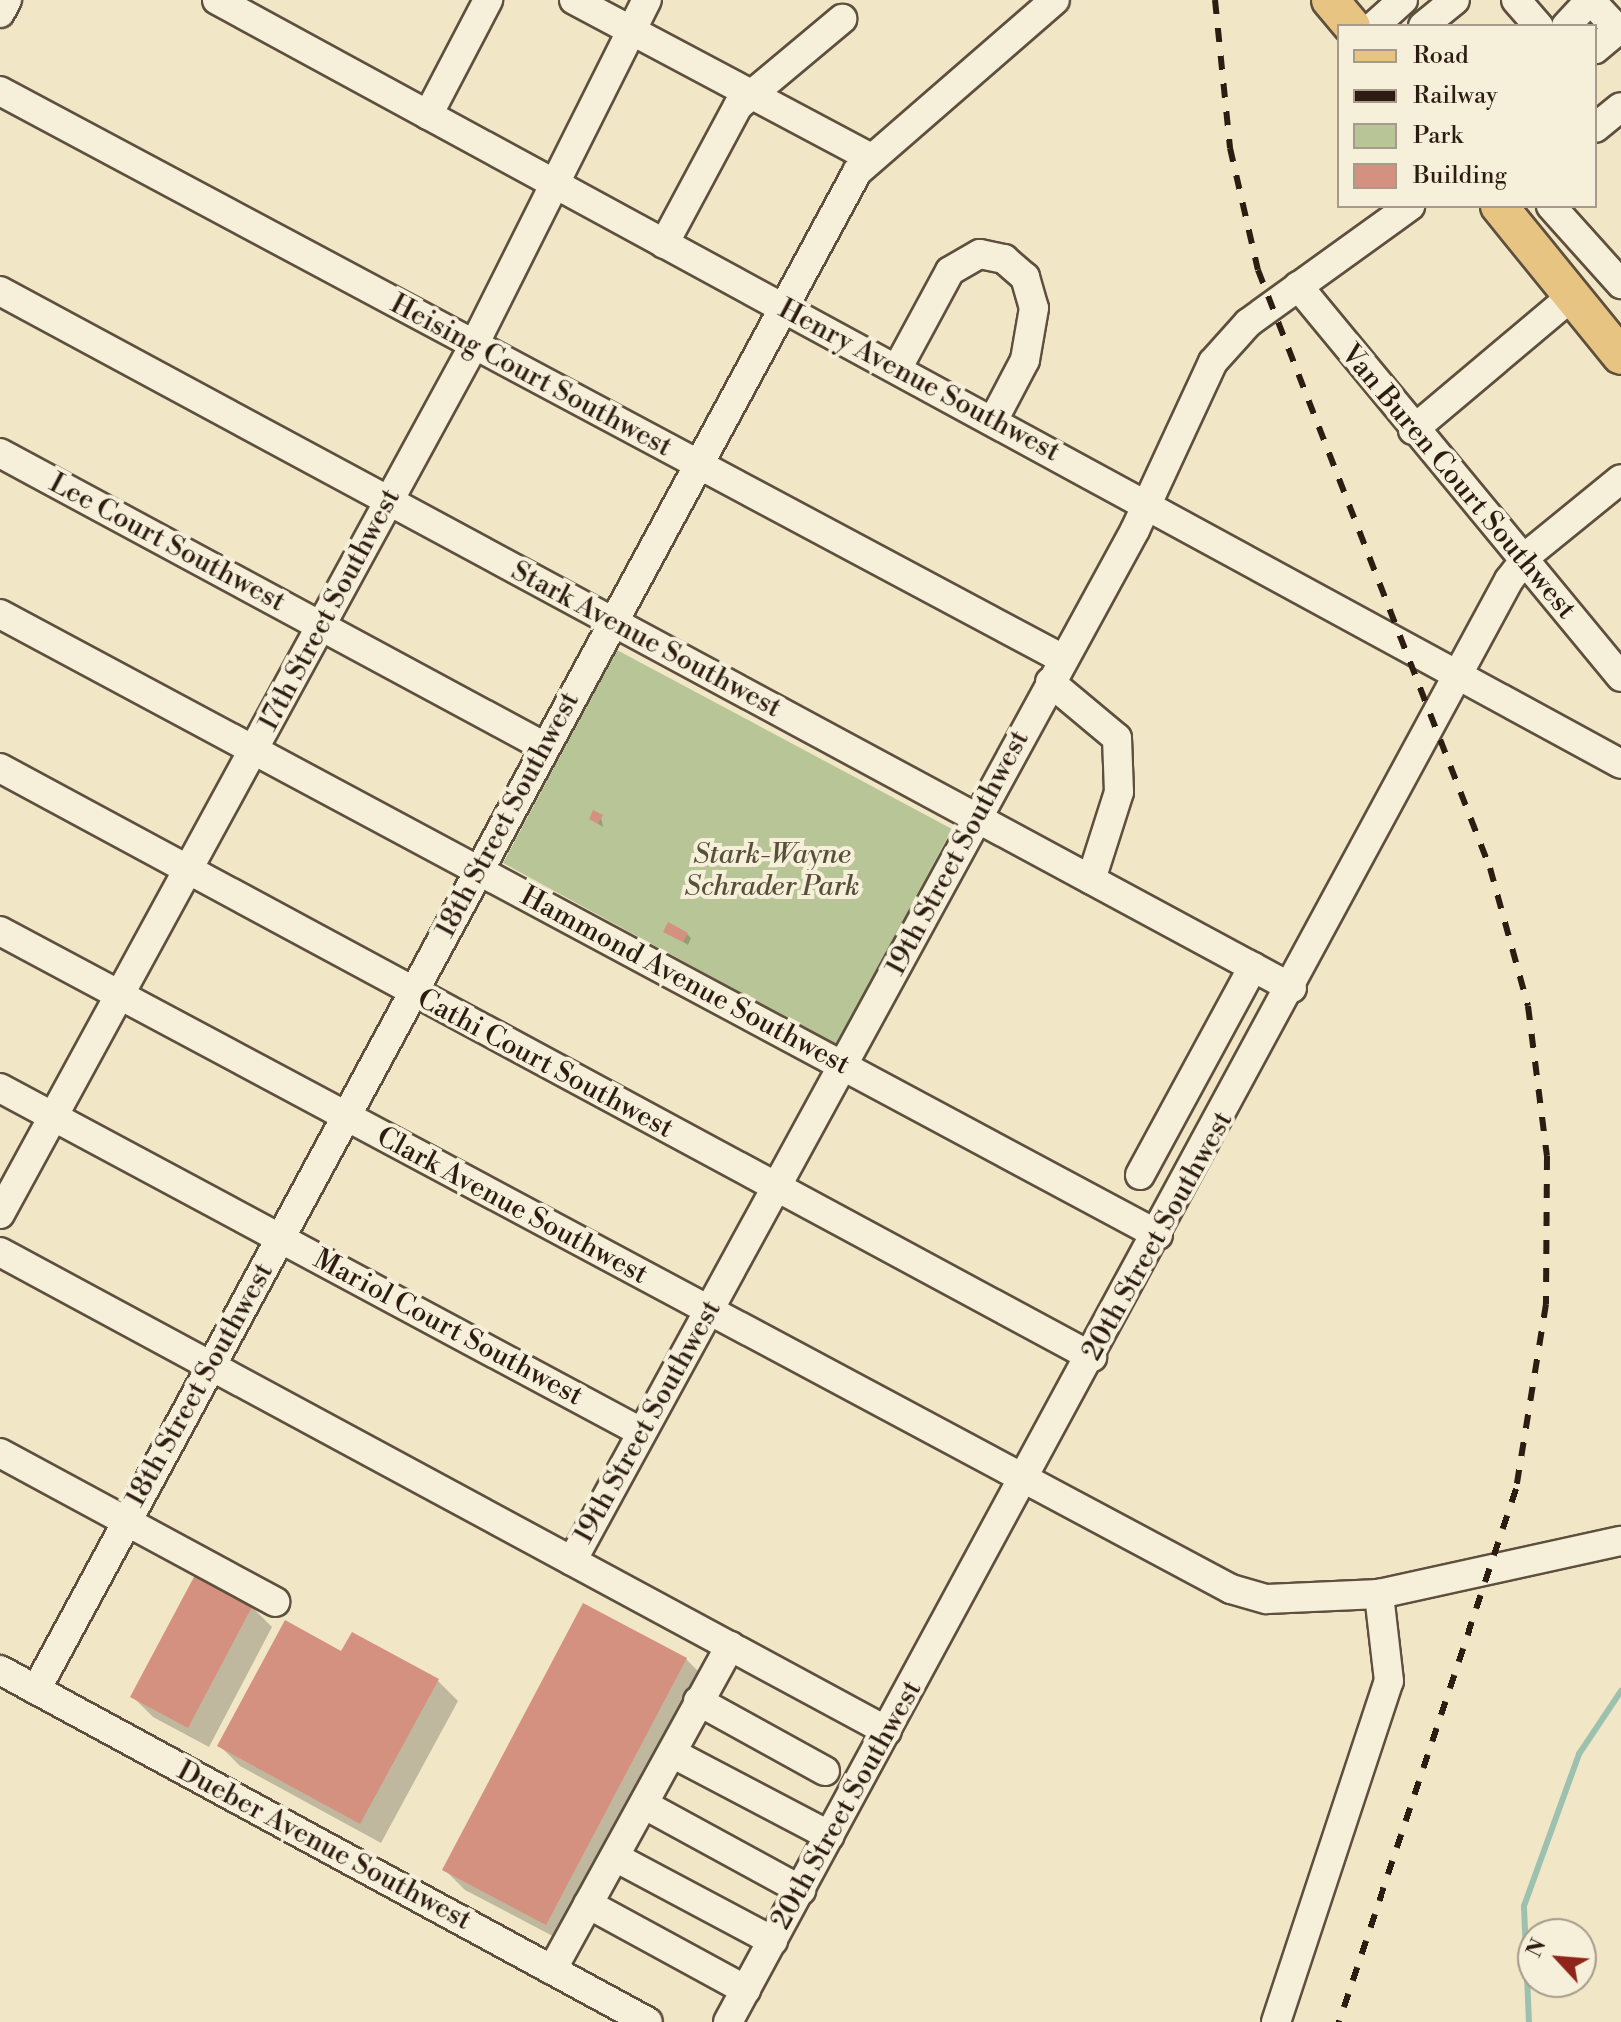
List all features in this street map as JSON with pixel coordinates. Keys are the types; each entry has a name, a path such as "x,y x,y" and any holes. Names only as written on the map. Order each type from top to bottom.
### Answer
{"main road":[{"path":"1330,0 1350,24"},
{"path":"1501,208 1621,356"}],"street":[{"path":"0,13 7,0"},
{"name":"Henry Avenue Southwest","path":"217,0 1621,764"},
{"path":"428,115 488,0"},
{"path":"574,0 868,156"},
{"name":"17th Street Southwest","path":"0,1214 474,345 647,0"},
{"name":"18th Street Southwest","path":"36,1690 612,621 868,156 1055,0"},
{"path":"1425,24 1455,0"},
{"path":"1516,0 1537,24"},
{"path":"1376,24 1399,1"},
{"path":"1568,24 1592,2 1618,30 1597,47"},
{"path":"664,244 738,106 842,19"},
{"name":"Heising Court Southwest","path":"0,91 698,465 1057,671 1117,738 1119,792 1091,880"},
{"path":"1597,126 1621,107"},
{"name":"19th Street Southwest","path":"572,1561 1148,504 1221,351 1298,286 1407,208"},
{"path":"1553,208 1621,284"},
{"path":"897,369 950,271 980,254 1004,259 1029,285 1034,308 1025,360 993,421"},
{"name":"Van Buren Court Southwest","path":"1298,286 1413,430 1621,677"},
{"name":"Stark Avenue Southwest","path":"0,291 1292,988"},
{"path":"1413,430 1572,296"},
{"name":"Lee Court Southwest","path":"0,453 545,747"},
{"name":"20th Street Southwest","path":"728,2022 1523,560 1621,479"},
{"name":"Hammond Avenue Southwest","path":"0,614 256,748 1158,1235"},
{"name":"Cathi Court Southwest","path":"0,768 413,994 1092,1357"},
{"name":"Clark Avenue Southwest","path":"0,931 1024,1482 1231,1589 1267,1599 1379,1594 1621,1541"},
{"path":"1140,1175 1253,967"},
{"name":"Mariol Court Southwest","path":"0,1088 641,1432"},
{"path":"1161,1136 1200,1158"},
{"path":"0,1252 887,1731"},
{"path":"0,1453 275,1602"},
{"path":"1276,2022 1389,1681 1379,1594"},
{"path":"552,1970 730,1646"},
{"name":"Dueber Avenue Southwest","path":"0,1670 648,2022"},
{"path":"698,1701 825,1771"},
{"path":"672,1753 830,1836"},
{"path":"645,1805 801,1890"},
{"path":"615,1857 773,1941"},
{"path":"588,1904 746,1990"}],"green space":[{"name":"Stark-Wayne Schrader Park","path":"617,650 952,829 837,1045 503,863"}],"building":[{"path":"593,810 603,815 598,824 589,819"},
{"path":"668,922 688,933 683,942 663,932"},
{"path":"195,1575 253,1605 188,1728 130,1697"},
{"path":"583,1603 687,1658 546,1925 442,1870"},
{"path":"285,1620 341,1651 352,1632 439,1679 360,1824 217,1746"}],"waterway":[{"path":"1529,2022 1524,1906 1579,1754 1621,1691"}],"railway":[{"path":"1215,0 1230,148 1258,270 1490,868 1528,1006 1547,1156 1546,1304 1516,1489 1339,2022"}]}
